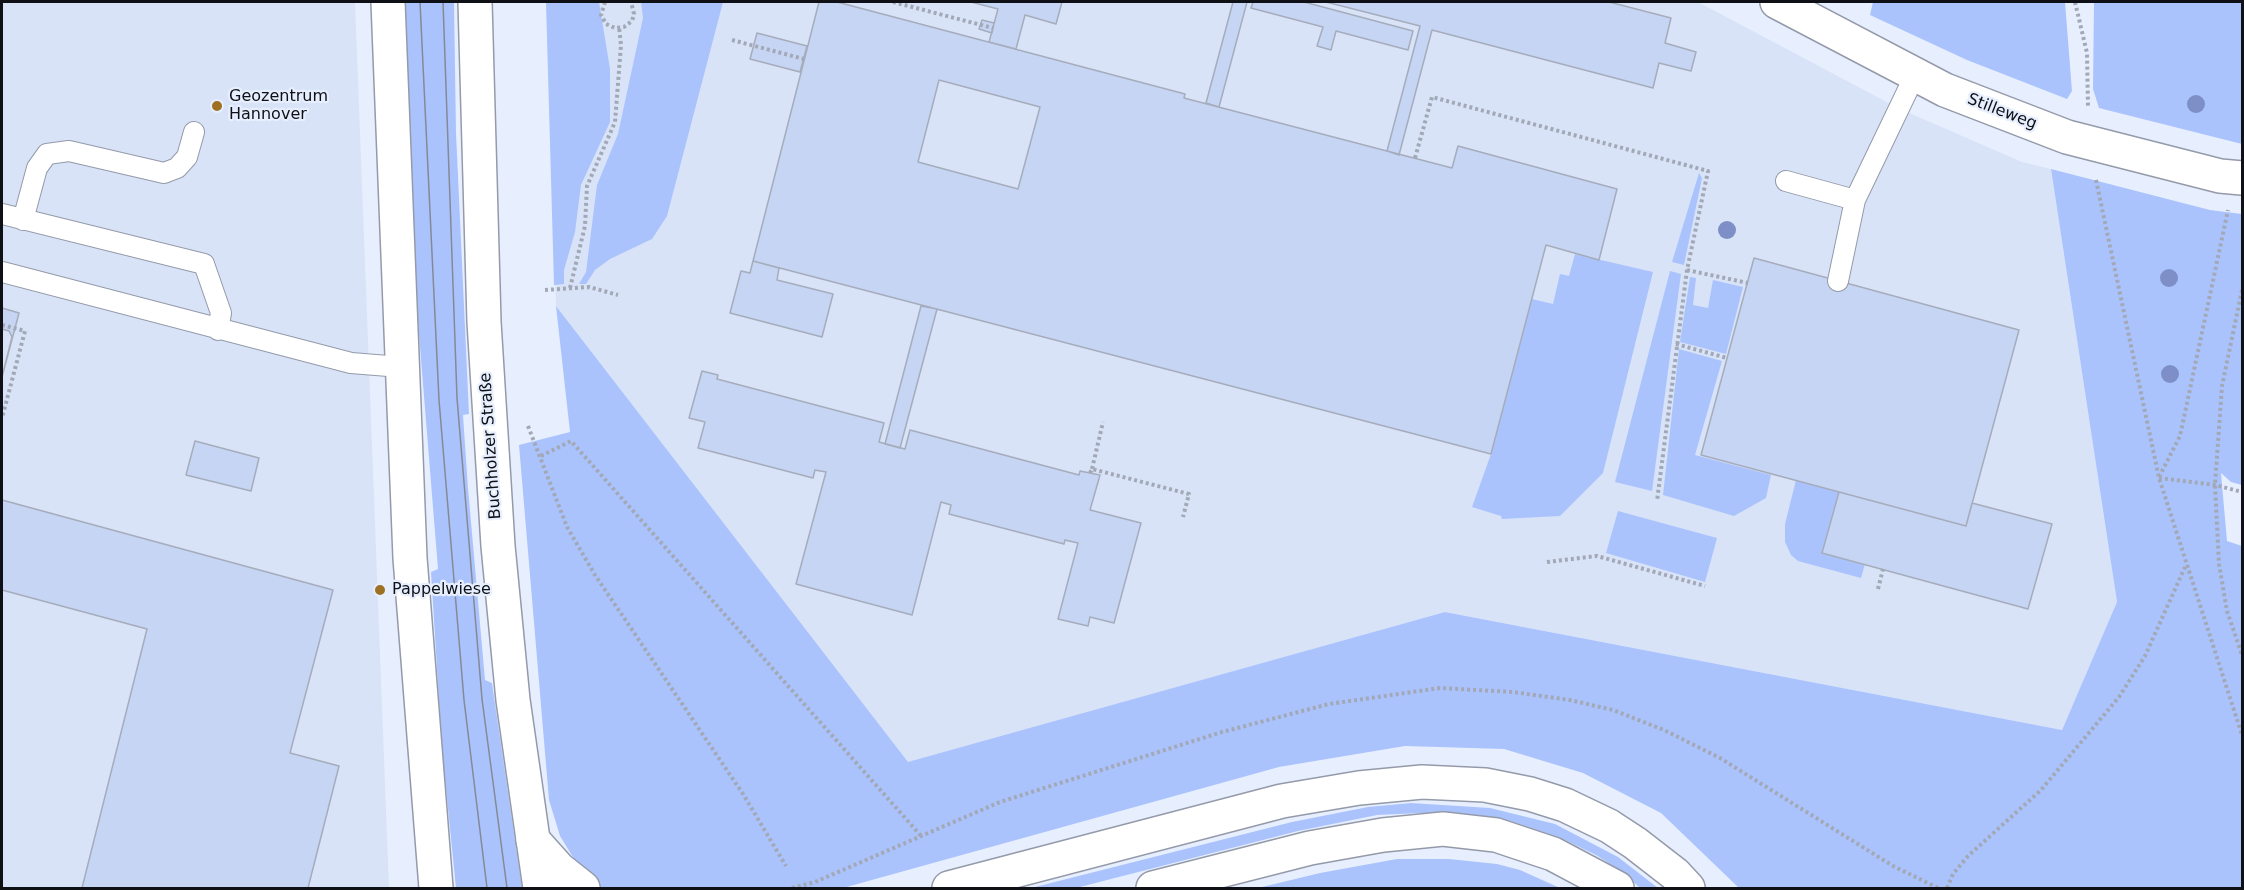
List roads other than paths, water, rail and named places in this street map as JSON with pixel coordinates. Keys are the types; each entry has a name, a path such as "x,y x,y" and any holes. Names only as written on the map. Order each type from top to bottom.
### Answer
{"main road":[{"path":"388,2 410,558 436,888"},
{"name":"Buchholzer Straße","path":"474,2 489,427 513,700 540,888"},
{"name":"Stilleweg","path":"1777,2 1945,90 2092,143 2220,176 2236,189"},
{"path":"949,888 1282,801 1359,788 1422,782 1485,785 1530,794 1565,805 1609,826 1635,843 1675,874 1688,888"},
{"path":"1153,888 1310,848 1383,835 1443,829 1496,836 1553,854 1617,888"},
{"path":"533,840 559,869 583,888"}],"lane":[{"path":"1839,281 1856,200 1915,75"},
{"path":"23,220 37,168 47,154 69,151 164,173 177,168 187,158 194,132"},
{"path":"1786,181 1856,200"},
{"path":"2,214 204,264 221,313 218,330"},
{"path":"2,272 351,363 401,367"}],"tram line":[{"path":"420,2 439,400 464,700 487,888"},
{"path":"443,2 457,398 482,699 507,888"}],"place":[{"name":"Geozentrum Hannover","path":"217,106"},
{"name":"Pappelwiese","path":"380,590"}]}
